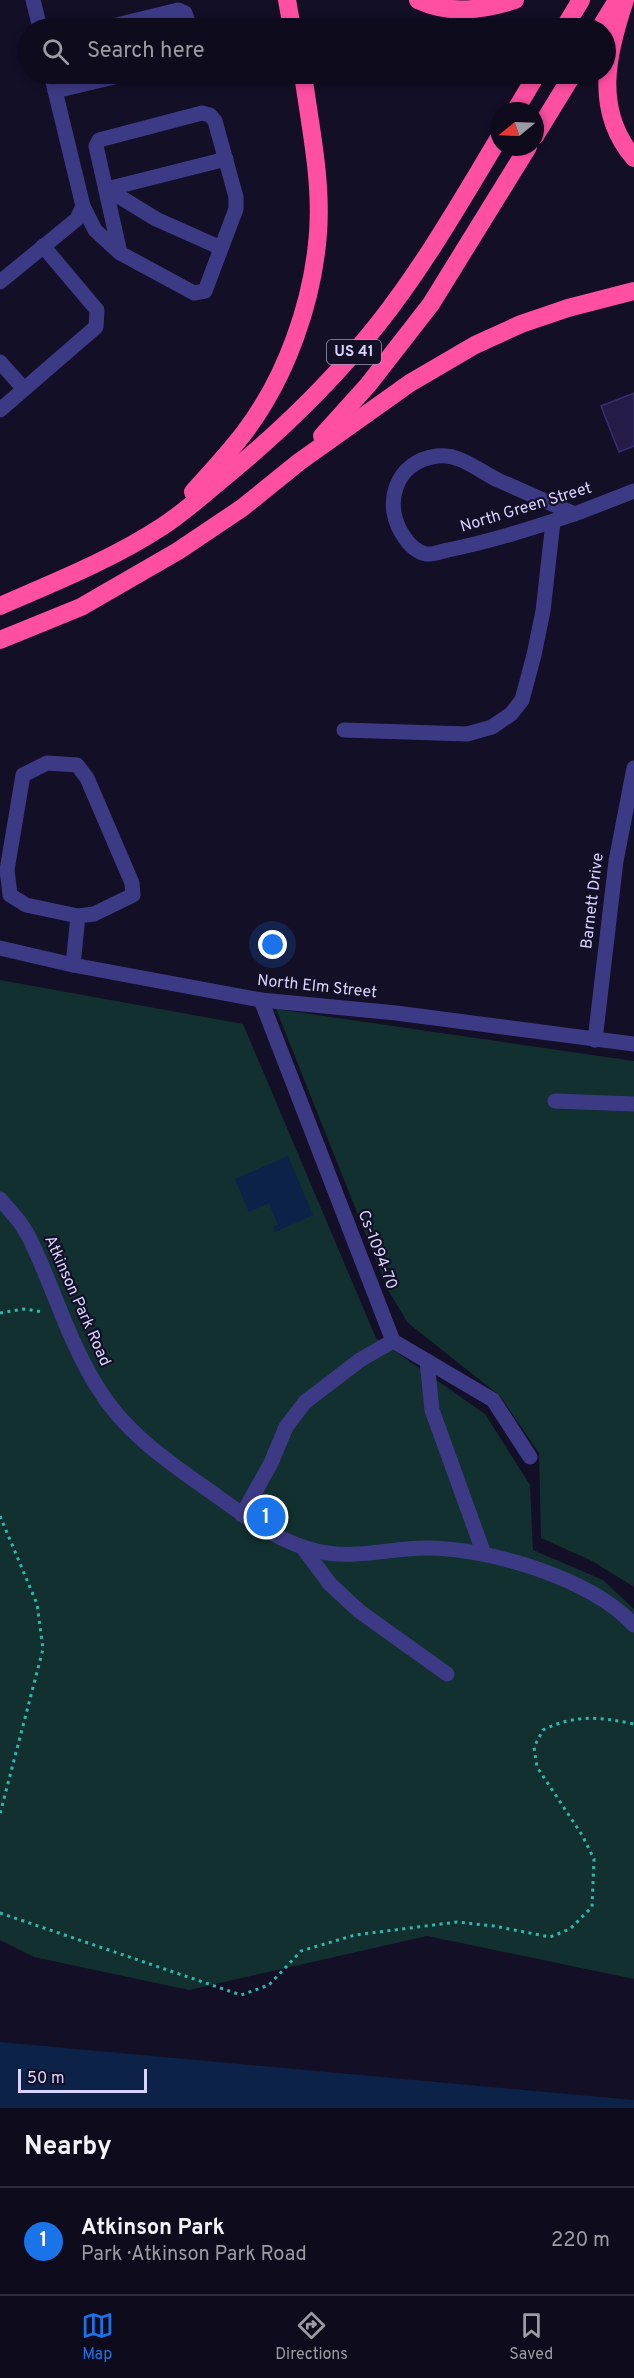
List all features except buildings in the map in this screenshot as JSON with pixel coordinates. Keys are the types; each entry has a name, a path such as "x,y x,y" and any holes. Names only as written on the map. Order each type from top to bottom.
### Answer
{"highway":[{"path":"286,0 290,18"},
{"path":"294,0 297,18"},
{"path":"418,0 435,6 464,10 515,0"},
{"path":"570,18 581,0"},
{"path":"606,18 617,0"},
{"path":"616,26 625,0"},
{"path":"163,526 244,434 266,401 283,366 300,321 312,276 318,233 318,195 304,84"},
{"path":"520,102 531,84"},
{"path":"544,121 567,84"},
{"path":"606,84 617,129 634,158"},
{"name":"US 41","path":"0,606 99,561 163,526 258,451 300,411 378,324 413,276 490,152"},
{"name":"US 41","path":"0,640 81,607 143,572 242,508 298,462 368,385 431,304 522,156"},
{"path":"298,462 410,383 475,345 521,324 568,308 634,291"}],"street":[{"path":"33,0 38,18"},
{"path":"145,18 178,10 185,13 186,18"},
{"path":"54,84 83,206 95,230 120,253 175,284 199,293 205,291 236,209 236,197 215,121 210,115 202,113 99,141 96,146 120,253"},
{"path":"56,91 85,84"},
{"path":"106,189 226,159"},
{"path":"106,189 156,219 221,248"},
{"path":"0,282 77,219 83,206"},
{"path":"0,410 96,327 97,310 43,246"},
{"path":"0,362 24,389"},
{"name":"North Green Street","path":"575,514 498,480 460,459 439,455 418,461 403,474 393,492 393,514 399,530 410,546 427,554 470,546 553,522 575,514 634,491"},
{"path":"345,730 467,734 492,727 511,714 522,700 534,655 543,611 553,522"},
{"path":"47,763 77,765 87,778 132,883 134,895 94,914 78,916 26,905 10,895 7,870 23,775 47,763"},
{"name":"Barnett Drive","path":"595,1040 616,861 634,768"},
{"path":"73,965 78,916"},
{"name":"North Elm Street","path":"0,948 73,965 261,1000 396,1013 634,1044"},
{"name":"Cs-1094-70","path":"261,1000 393,1341"},
{"path":"555,1101 634,1104"},
{"name":"Atkinson Park Road","path":"0,1199 28,1235 79,1354 98,1389 122,1420 150,1446 242,1515 303,1548 335,1554 424,1548 484,1554 570,1581 601,1597 634,1625"},
{"path":"242,1515 271,1463 286,1427 305,1402 360,1360 393,1341 493,1400 530,1457"},
{"path":"427,1361 432,1410 484,1554"},
{"path":"303,1548 330,1584 358,1611 447,1674"}],"path":[{"path":"0,1313 24,1309 63,1315"},
{"path":"0,1515 20,1558 37,1605 43,1649 0,1814"},
{"path":"0,1913 241,1995 269,1985 300,1951 355,1935 457,1922 494,1926 550,1937 570,1929 592,1907 594,1859 582,1836 537,1767 534,1747 543,1730 575,1718 609,1719 634,1724"}],"green space":[{"path":"0,980 243,1024 376,1338 485,1414 530,1485 533,1550 603,1580 634,1609 634,1979 427,1936 189,1990 34,1957 0,1940"},
{"path":"276,1009 634,1061 634,1587 592,1561 541,1538 539,1453 500,1396 408,1323 388,1290"}],"water":[{"path":"288,1156 313,1215 275,1232 273,1227 278,1225 269,1203 249,1212 235,1179"},
{"path":"0,2042 634,2100 634,2108 0,2108"}],"place":[{"name":"Atkinson Park","path":"266,1517"}]}
